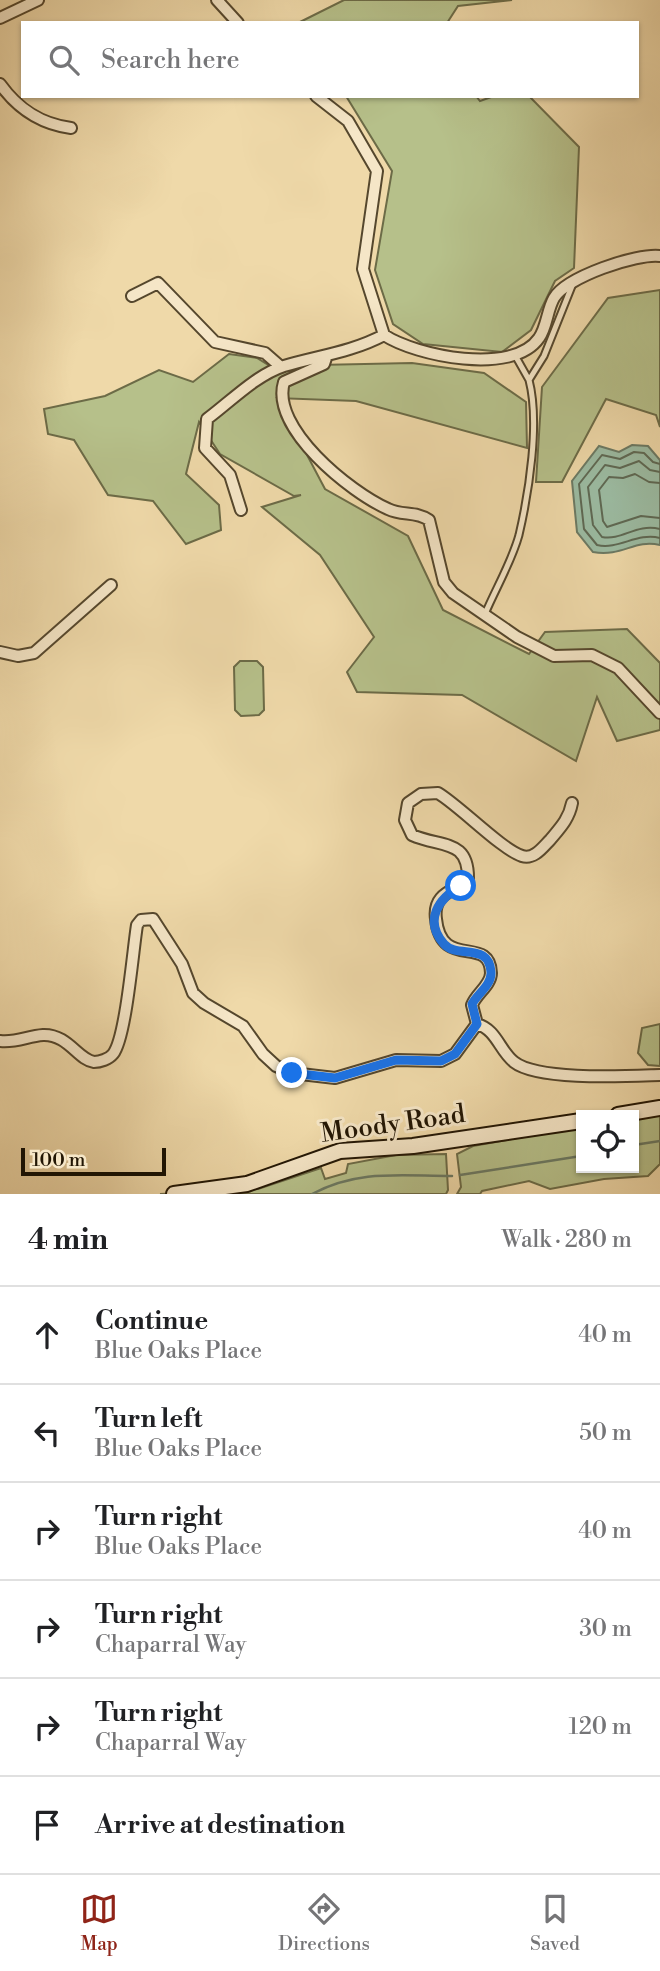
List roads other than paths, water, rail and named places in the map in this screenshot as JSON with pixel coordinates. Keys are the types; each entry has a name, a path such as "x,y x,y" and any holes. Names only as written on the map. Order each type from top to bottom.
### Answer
{"street":[{"path":"0,18 38,0"},
{"path":"217,0 236,21"},
{"path":"0,84 10,98 33,117 51,125 71,128"},
{"path":"319,98 348,121 377,171 363,269 384,335 402,347 438,355 477,359 516,356 539,338 554,296 577,277 660,256"},
{"path":"132,296 158,283 215,342 265,353 281,367"},
{"path":"241,510 230,475 205,448 207,419 243,391 281,367 364,346 384,335"},
{"path":"327,355 324,364 284,382 280,396 290,422 325,468 363,496 391,511 420,514 429,520 444,582 453,593 484,616 554,656 592,655 618,668 660,713"},
{"path":"0,652 18,656 34,653 111,585"},
{"path":"477,1024 472,1004 488,983 491,972 486,959 476,951 453,949 444,945 437,930 435,911 440,899 468,880 468,863 461,852 448,844 412,835 405,820 408,803 421,794 438,793 523,856 530,856 543,848 569,816 572,803"},
{"path":"0,1041 14,1042 43,1035 75,1047 82,1057 92,1062 102,1062 113,1054 119,1039 132,971 137,925 141,920 153,919 182,964 193,993 204,1003 243,1026 275,1066 292,1073 335,1078 396,1060 441,1061 455,1054 477,1024"},
{"path":"477,1024 489,1027 514,1062 531,1070 553,1075 660,1075"},
{"path":"639,1112 660,1108"},
{"name":"Moody Road","path":"174,1194 247,1184 340,1151 413,1146 576,1122"}],"lane":[{"path":"529,380 544,356 577,277"},
{"path":"484,616 518,536 531,458 533,395 529,380 516,356"}],"water":[{"path":"632,445 648,446 660,460 660,545 643,544 612,552 593,552 577,532 572,481 599,446 619,452"}],"waterway":[{"path":"639,1144 660,1141"},
{"path":"460,1175 576,1157"},
{"path":"312,1194 329,1186 364,1177 452,1176"}]}
